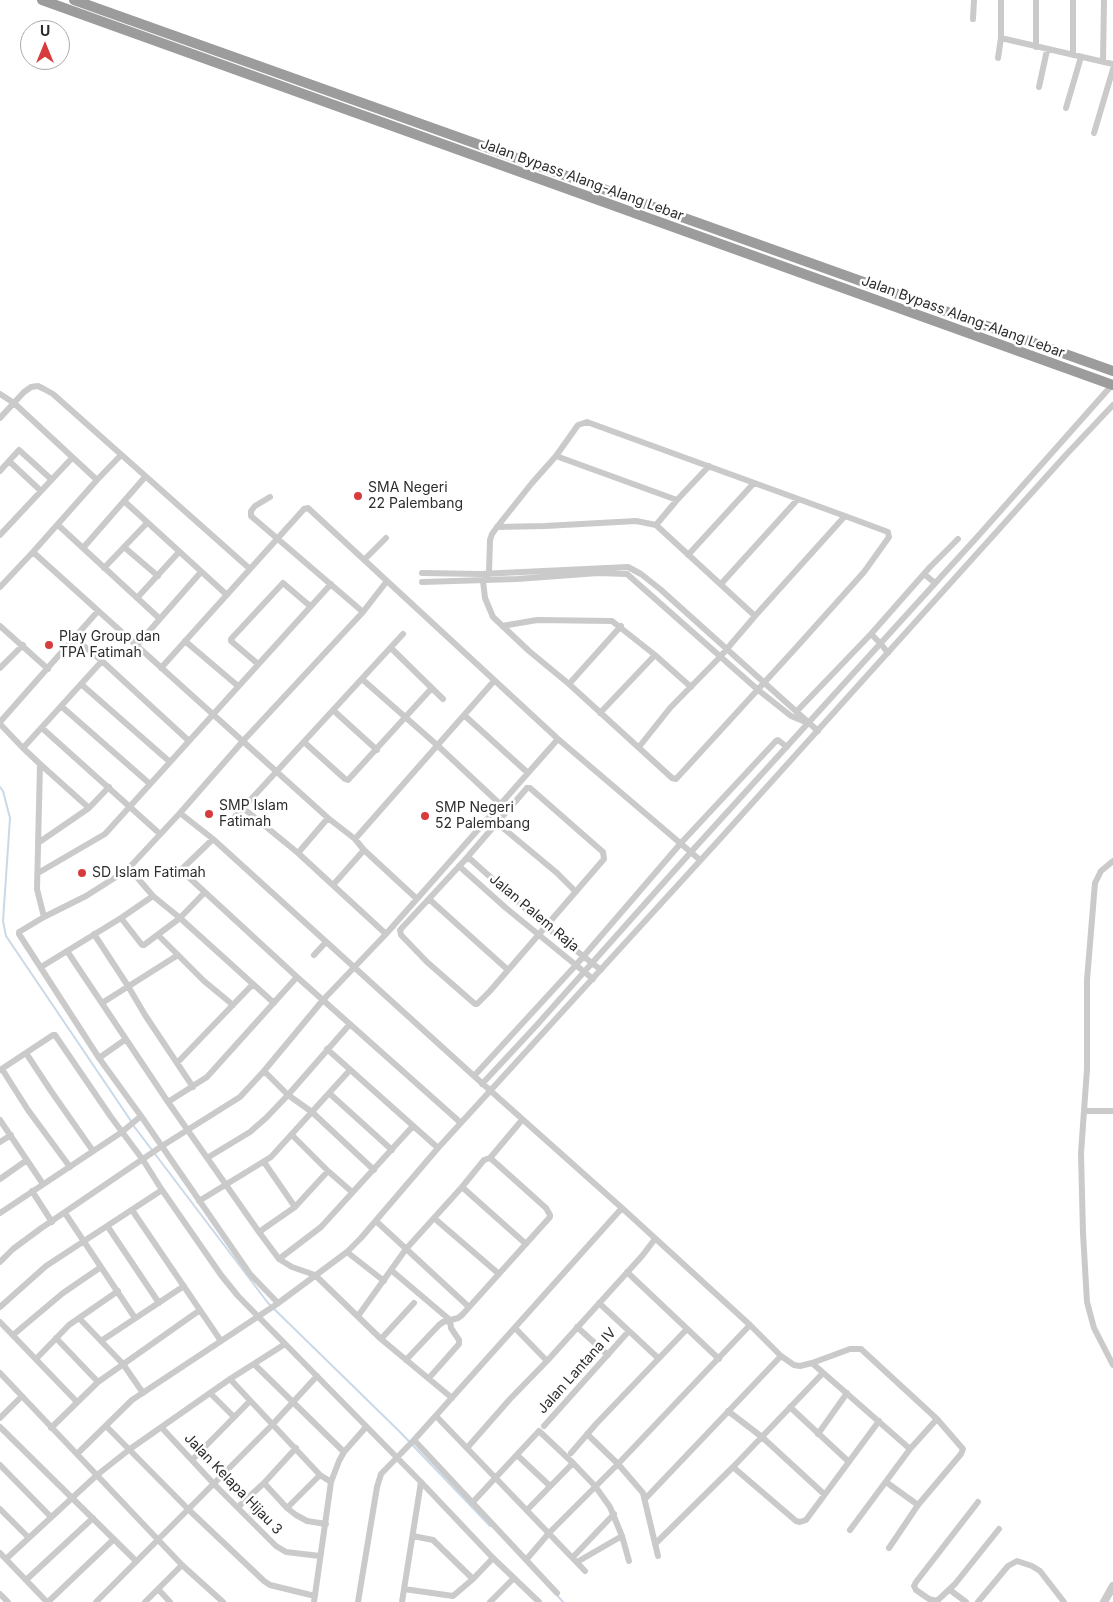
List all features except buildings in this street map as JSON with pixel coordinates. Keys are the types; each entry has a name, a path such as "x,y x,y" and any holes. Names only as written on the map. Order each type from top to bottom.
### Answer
{"highway":[{"name":"Jalan Bypass Alang-Alang Lebar","path":"42,0 1113,385"},
{"name":"Jalan Bypass Alang-Alang Lebar","path":"74,0 1113,371"},
{"path":"639,215 644,204"}],"street":[{"path":"973,19 974,0"},
{"path":"998,58 1001,38 1001,0"},
{"path":"1036,0 1036,47"},
{"path":"1073,0 1073,55"},
{"path":"1103,62 1104,0"},
{"path":"1001,38 1113,64"},
{"path":"1039,87 1047,50"},
{"path":"1066,108 1081,57"},
{"path":"1094,133 1113,69"},
{"path":"482,1084 809,724 1113,385"},
{"path":"0,418 31,387 38,386 53,394 250,569"},
{"path":"0,394 14,403 97,480"},
{"path":"77,1454 132,1400 278,1303 347,1252 438,1148 1113,405"},
{"path":"587,422 888,532 890,537 864,572 676,779 672,778 569,684 529,651 502,626 488,608 483,590 483,581 489,573 490,540 497,527 556,456 578,425 587,422"},
{"path":"0,472 19,450 51,479"},
{"path":"0,587 120,455"},
{"path":"556,456 677,500"},
{"path":"0,535 72,458"},
{"path":"9,461 42,491"},
{"path":"656,525 709,466"},
{"path":"83,548 145,477"},
{"path":"688,555 754,483"},
{"path":"270,497 255,506 250,514 363,612"},
{"path":"721,584 798,499"},
{"path":"124,501 227,595"},
{"path":"161,668 304,509 308,508 558,739 700,860"},
{"path":"639,747 670,708 720,658 845,516"},
{"path":"497,527 636,521 656,525 755,616"},
{"path":"104,568 147,523"},
{"path":"58,525 160,619"},
{"path":"364,560 386,538"},
{"path":"798,711 958,538"},
{"path":"124,548 158,576"},
{"path":"33,552 328,818 356,838 364,850 417,899"},
{"path":"137,598 179,552"},
{"path":"422,574 628,567 641,574 798,711 818,731"},
{"path":"136,645 201,572"},
{"path":"422,582 483,581 598,573 628,574 720,658 791,716 809,724"},
{"path":"637,582 641,574"},
{"path":"924,574 935,583"},
{"path":"278,1303 250,1274 160,1148 19,934 21,929 86,896 129,868 180,813 242,741 363,612 387,581"},
{"path":"258,664 231,639 283,583 310,606"},
{"path":"38,873 105,834 331,584"},
{"path":"89,808 23,748 1,726 0,722 98,611"},
{"path":"502,626 537,620 612,620 691,687"},
{"path":"0,626 48,669"},
{"path":"569,684 621,626"},
{"path":"229,823 403,634"},
{"path":"870,634 888,653"},
{"path":"74,638 102,661 189,741"},
{"path":"185,641 238,686"},
{"path":"0,668 22,645"},
{"path":"390,648 444,699"},
{"path":"600,713 655,655"},
{"path":"23,748 102,661"},
{"path":"362,679 500,804"},
{"path":"356,838 494,681"},
{"path":"81,684 170,762"},
{"path":"304,742 348,780 432,689"},
{"path":"60,706 150,784"},
{"path":"333,710 377,750"},
{"path":"464,715 528,773"},
{"path":"42,728 160,834"},
{"path":"0,1262 13,1249 145,1158 240,1097 323,1000 386,934 558,739"},
{"path":"474,1076 584,956 681,843 776,741 778,740 787,748"},
{"path":"40,764 37,889 44,917"},
{"path":"38,843 89,808 109,787"},
{"path":"530,788 603,852 605,857 603,862 484,998 475,1004 427,962 400,932 401,928 468,857 497,823 524,790 530,788"},
{"path":"243,808 298,853 386,934"},
{"path":"180,813 213,839 482,1084 622,1208 750,1325 781,1356 794,1365 800,1366 850,1349 861,1349 937,1419 961,1445 963,1451 918,1504 889,1548"},
{"path":"298,853 328,818"},
{"path":"497,823 557,873 576,892"},
{"path":"213,839 182,870 183,872 297,977 461,1123"},
{"path":"333,884 364,850"},
{"name":"Jalan Palem Raja","path":"468,857 546,927 601,970"},
{"path":"1113,861 1101,871 1095,883 1087,992 1087,1069 1081,1153 1081,1198 1087,1302 1094,1328 1113,1365"},
{"name":"Jalan Palem Raja","path":"459,866 538,935 593,979"},
{"path":"129,868 153,896 274,1003"},
{"path":"121,918 142,945 144,945 180,918 204,893"},
{"path":"41,967 153,896"},
{"path":"429,899 508,970"},
{"path":"94,934 128,986 144,1015 193,1087"},
{"path":"158,934 204,981 233,1005"},
{"path":"314,955 326,942"},
{"path":"67,951 168,1102 279,1258 292,1267 315,1276 381,1339 452,1398"},
{"path":"102,1003 178,955"},
{"path":"168,1102 207,1077 297,977"},
{"path":"177,1063 253,984"},
{"path":"207,1158 250,1132 266,1118 350,1024"},
{"path":"70,1167 28,1110 1,1069 52,1035 55,1035 145,1158 162,1190 221,1275 238,1296 260,1315 285,1344 366,1427 399,1457 493,1558 538,1602"},
{"path":"99,1058 126,1039"},
{"path":"327,1049 438,1148"},
{"path":"26,1052 94,1151"},
{"path":"199,1201 271,1157 350,1070"},
{"path":"264,1071 288,1095 312,1112 374,1170"},
{"path":"330,1092 392,1150"},
{"path":"1084,1111 1113,1111"},
{"path":"0,1213 125,1130 139,1118"},
{"path":"0,1120 43,1184"},
{"path":"358,1316 406,1248 484,1160 490,1158 522,1120"},
{"path":"279,1258 321,1227 413,1126"},
{"path":"0,1142 11,1135"},
{"path":"292,1135 352,1192"},
{"path":"406,1360 439,1325 458,1318 469,1307 547,1222 550,1215 546,1208 490,1158"},
{"path":"0,1179 27,1160"},
{"path":"264,1162 295,1206"},
{"path":"259,1232 295,1206 328,1171"},
{"path":"462,1187 526,1244"},
{"path":"0,1307 46,1266 162,1190"},
{"path":"32,1191 52,1222"},
{"path":"358,1602 381,1474 413,1442 622,1208"},
{"path":"132,1210 221,1341"},
{"path":"65,1213 136,1318"},
{"path":"434,1218 498,1274"},
{"path":"376,1221 469,1307"},
{"path":"108,1227 159,1303"},
{"path":"467,1448 655,1239"},
{"path":"347,1252 384,1280"},
{"path":"13,1335 64,1293 101,1267"},
{"path":"391,1270 450,1320 451,1328 458,1338 459,1344 429,1378"},
{"path":"627,1272 720,1358"},
{"path":"101,1341 184,1286"},
{"path":"36,1359 68,1325 118,1291"},
{"path":"598,1303 658,1358"},
{"path":"381,1339 414,1304"},
{"path":"51,1428 98,1382 200,1310"},
{"path":"79,1318 123,1364 143,1393"},
{"path":"0,1322 77,1402"},
{"path":"526,1560 549,1533 618,1464 750,1325"},
{"path":"577,1327 608,1355"},
{"path":"514,1328 547,1361"},
{"path":"571,1453 687,1329"},
{"name":"Jalan Lantana IV","path":"544,1426 628,1332"},
{"path":"56,1338 98,1382"},
{"path":"6,1559 72,1498 130,1449 230,1379 285,1344"},
{"path":"645,1499 781,1356"},
{"path":"812,1363 910,1449"},
{"path":"254,1364 344,1452"},
{"path":"0,1373 182,1565 223,1602"},
{"path":"655,1544 733,1467 823,1373"},
{"path":"96,1602 157,1539 189,1510 317,1376"},
{"path":"230,1379 320,1475 331,1482"},
{"path":"210,1393 234,1417"},
{"path":"818,1434 847,1394"},
{"path":"0,1418 22,1396"},
{"path":"192,1460 250,1401"},
{"path":"790,1407 849,1462"},
{"path":"728,1411 762,1437 824,1494"},
{"path":"436,1416 585,1571"},
{"path":"850,1530 910,1449 937,1419"},
{"path":"733,1467 796,1521 800,1522 806,1520 878,1421"},
{"path":"106,1426 189,1510 267,1583 315,1599 331,1482 344,1452 366,1427"},
{"path":"0,1427 136,1561"},
{"name":"Jalan Kelapa Hijau 3","path":"162,1428 214,1484 281,1550 320,1556"},
{"path":"472,1502 539,1431 573,1463 610,1507 622,1536 628,1561"},
{"path":"587,1434 641,1490 645,1499 658,1556"},
{"path":"413,1442 557,1593"},
{"path":"238,1507 264,1483 296,1448"},
{"path":"517,1455 550,1486"},
{"path":"527,1510 573,1463"},
{"path":"0,1465 51,1517"},
{"path":"287,1508 320,1475"},
{"path":"402,1602 421,1482"},
{"path":"886,1482 918,1504"},
{"path":"264,1483 287,1508 301,1518 326,1524"},
{"path":"978,1502 914,1586 919,1592 937,1601 950,1590 999,1529"},
{"path":"0,1509 29,1538"},
{"path":"575,1560 614,1514"},
{"path":"26,1580 93,1518"},
{"path":"413,1536 433,1540 473,1579"},
{"path":"575,1560 622,1536"},
{"path":"0,1553 48,1602 114,1539"},
{"path":"404,1589 453,1596 493,1558"},
{"path":"978,1602 1010,1563 1017,1561 1040,1571 1064,1602"},
{"path":"145,1602 182,1565"},
{"path":"490,1602 514,1578"},
{"path":"1104,1602 1113,1586"},
{"path":"158,1589 170,1602"},
{"path":"950,1590 966,1602"},
{"path":"0,1594 8,1602"}],"waterway":[{"path":"0,787 3,791 10,818 3,921 6,936 131,1121"},
{"path":"133,1125 268,1303 400,1432 490,1526"},
{"path":"556,1594 563,1602"}],"place":[{"name":"SMA Negeri 22 Palembang","path":"358,496"},
{"name":"Play Group dan TPA Fatimah","path":"49,645"},
{"name":"SMP Islam Fatimah","path":"209,814"},
{"name":"SMP Negeri 52 Palembang","path":"425,816"},
{"name":"SD Islam Fatimah","path":"82,873"}]}
